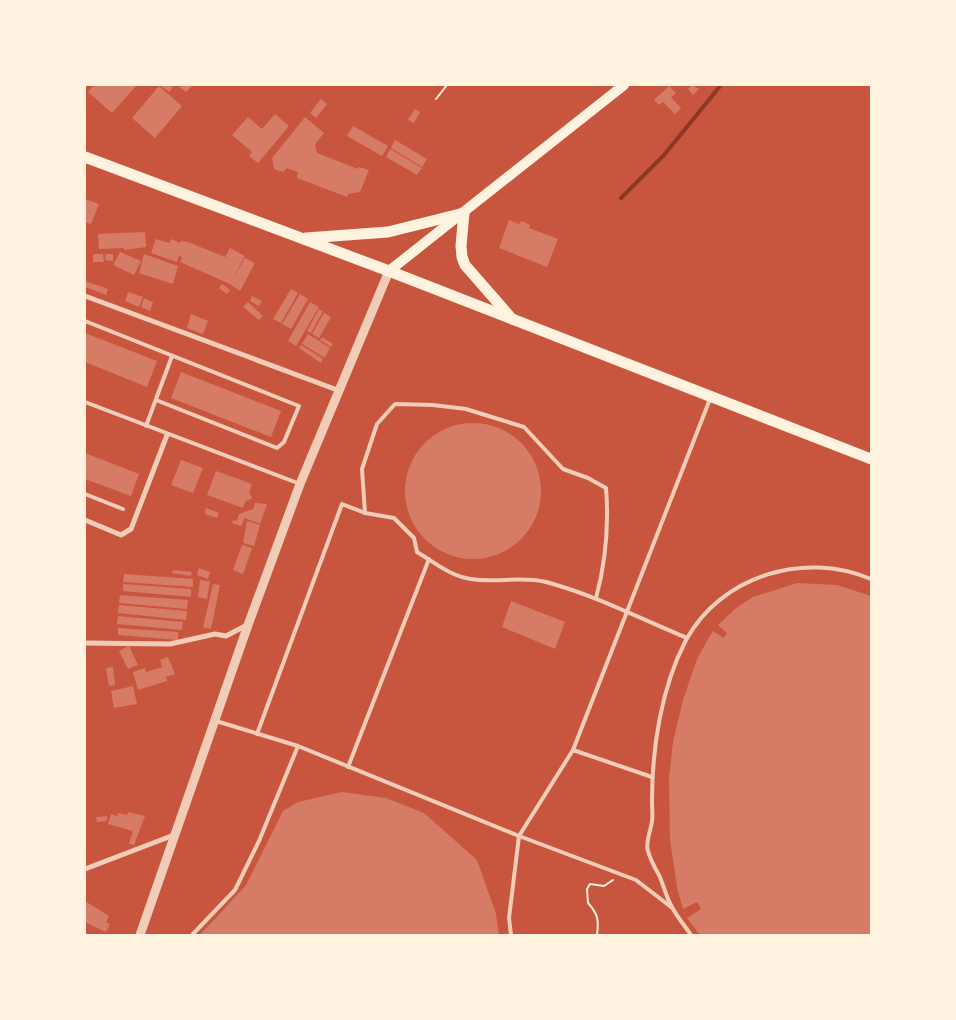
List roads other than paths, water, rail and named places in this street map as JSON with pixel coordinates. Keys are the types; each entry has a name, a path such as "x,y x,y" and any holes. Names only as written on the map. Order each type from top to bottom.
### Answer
{"main road":[{"path":"389,271 624,85"},
{"path":"85,157 389,271 871,459"},
{"path":"302,238 388,232 464,213"},
{"path":"464,213 462,257 466,265 515,321"}],"street":[{"path":"140,935 214,720 300,484 389,271"},
{"path":"85,296 340,392"},
{"path":"85,520 121,535 131,530 168,434"},
{"path":"85,643 170,644 216,634 226,636 248,625"},
{"path":"85,869 174,836"}],"lane":[{"path":"85,322 299,406 284,442 276,448 156,400"},
{"path":"146,426 172,356"},
{"path":"511,935 509,918 519,836 573,750 710,397"},
{"path":"85,402 300,484"},
{"path":"365,513 362,469 377,424 395,404 433,405 466,410 524,427 563,469 588,478 606,488 608,516 605,562 596,598"},
{"path":"85,494 123,509"},
{"path":"257,734 342,504 365,513 394,518 414,538 417,552 445,570 469,579 486,581 528,578 596,598 626,613 687,638"},
{"path":"348,768 428,559"},
{"path":"691,935 672,907 647,850 652,821 652,777 657,734 666,694 677,659 687,638 704,616 724,597 763,574 780,570 822,568 843,570 871,579"},
{"path":"214,720 298,746 348,768 519,836 636,880 672,907"},
{"path":"192,935 194,930 235,890 259,841 298,746"},
{"path":"573,750 652,777"}],"waterway":[{"path":"621,198 664,155 721,85"}]}
